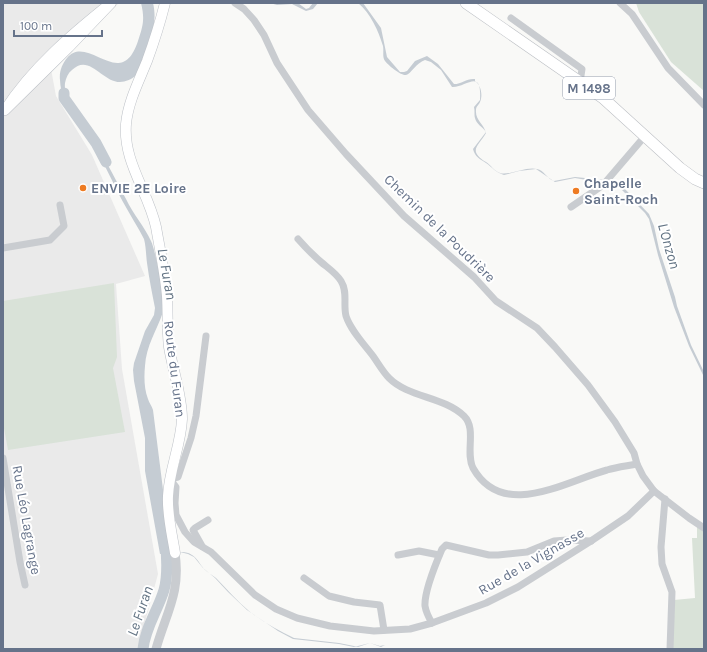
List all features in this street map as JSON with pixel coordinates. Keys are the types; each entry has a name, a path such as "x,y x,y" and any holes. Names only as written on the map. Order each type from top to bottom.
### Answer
{"main road":[{"path":"4,110 17,91 54,52 111,3"},
{"name":"Route du Furan","path":"165,3 152,47 132,97 128,112 126,133 130,162 147,200 156,228 166,294 170,354 181,406 182,423 179,444 170,479 168,496 169,516 175,553"},
{"name":"M 1498","path":"466,3 603,98 680,168 704,184"}],"street":[{"name":"Chemin de la Poudrière","path":"235,3 244,9 254,20 264,35 277,63 308,110 346,154 404,216 474,277 496,301 537,328 588,385 615,422 634,453 637,464 643,476 654,491 704,528"},
{"path":"624,4 668,68 704,104"},
{"path":"510,18 582,69 580,82"},
{"path":"571,207 603,185 645,136"},
{"path":"3,248 50,240 64,226 60,205"},
{"path":"298,239 342,281 345,289 346,316 354,330 389,377 399,386 409,391 454,409 469,422 470,456 473,467 489,486 500,491 516,495 532,494 550,490 607,470 637,464"},
{"path":"170,479 178,477 191,438 196,416 206,336"},
{"name":"Rue Léo Lagrange","path":"3,458 4,474 25,585"},
{"name":"Rue de la Vignasse","path":"170,479 176,487 175,508 179,524 194,542 211,552 255,596 297,618 330,626 374,631 410,629 432,623 486,603 518,587 591,541 628,516 654,491"},
{"path":"664,499 661,547 662,564 672,592 670,649"},
{"path":"202,547 193,530 208,520"},
{"path":"432,623 426,610 426,594 439,555 446,545 489,555 498,555 527,552 554,541 591,541"},
{"path":"398,555 419,551 439,555"},
{"path":"156,649 174,594 177,574 175,553"},
{"path":"304,578 329,596 354,602 380,605 384,630"}],"shaded area":[{"path":"3,3 119,3 51,69 56,96 92,155 145,276 116,284 122,369 158,574 142,633 145,649 3,649"},
{"path":"141,3 153,3 155,18 150,39 136,75 129,80 120,82 113,81 90,66 78,66 67,76 65,92 67,100 75,115 96,144 151,241 158,265 163,298 163,312 147,352 144,378 148,400 153,410 171,553 160,554 145,471 145,438 133,370 145,331 154,315 155,308 145,242 101,159 67,107 61,89 60,77 61,68 65,60 75,52 85,52 114,63 123,62 131,56 138,41 142,27 143,14"},
{"path":"270,3 298,3 306,9 313,3 318,3 313,9 306,11 292,4 277,5"},
{"path":"358,3 363,3 381,28 387,57 400,72 407,71 415,61 427,56 438,64 454,84 472,79 475,79 476,82 452,87 441,70 431,62 425,60 419,63 406,75 398,72 385,61 383,56 383,46 376,28 363,7"},
{"path":"636,3 704,3 704,91 671,62 639,12"},
{"path":"479,85 481,96 480,102 476,109 476,113 485,131 477,122 475,117 474,107 480,100"},
{"path":"486,132 476,148 476,151 480,158 496,171 478,158 473,149"},
{"path":"533,168 537,169 544,173 548,177 536,169 504,175 498,172 503,174"},
{"path":"575,177 605,180 575,178 554,181"},
{"path":"608,180 614,181 623,187 649,214 654,226 659,249 677,306 691,345 704,372 704,377 689,346 674,307 649,219 619,187 608,183"},
{"path":"114,283 117,357 113,368 125,432 8,450 3,423 3,301"},
{"path":"697,526 704,531 704,649 672,649 674,600 695,598 692,538 697,538"},
{"path":"180,552 192,555 197,559 204,569 194,557"},
{"path":"209,573 216,578 240,603 254,614 247,610"},
{"path":"266,623 294,638 356,646 354,647 293,639"}],"waterway":[{"name":"Le Furan","path":"64,93 64,98 96,143 106,162"},
{"name":"Le Furan","path":"143,649 146,634 164,590 167,565 165,540"}],"place":[{"name":"ENVIE 2E Loire","path":"83,188"},
{"name":"Chapelle Saint-Roch","path":"576,191"}],"water label":[{"name":"L'Onzon","path":"669,246"}]}
